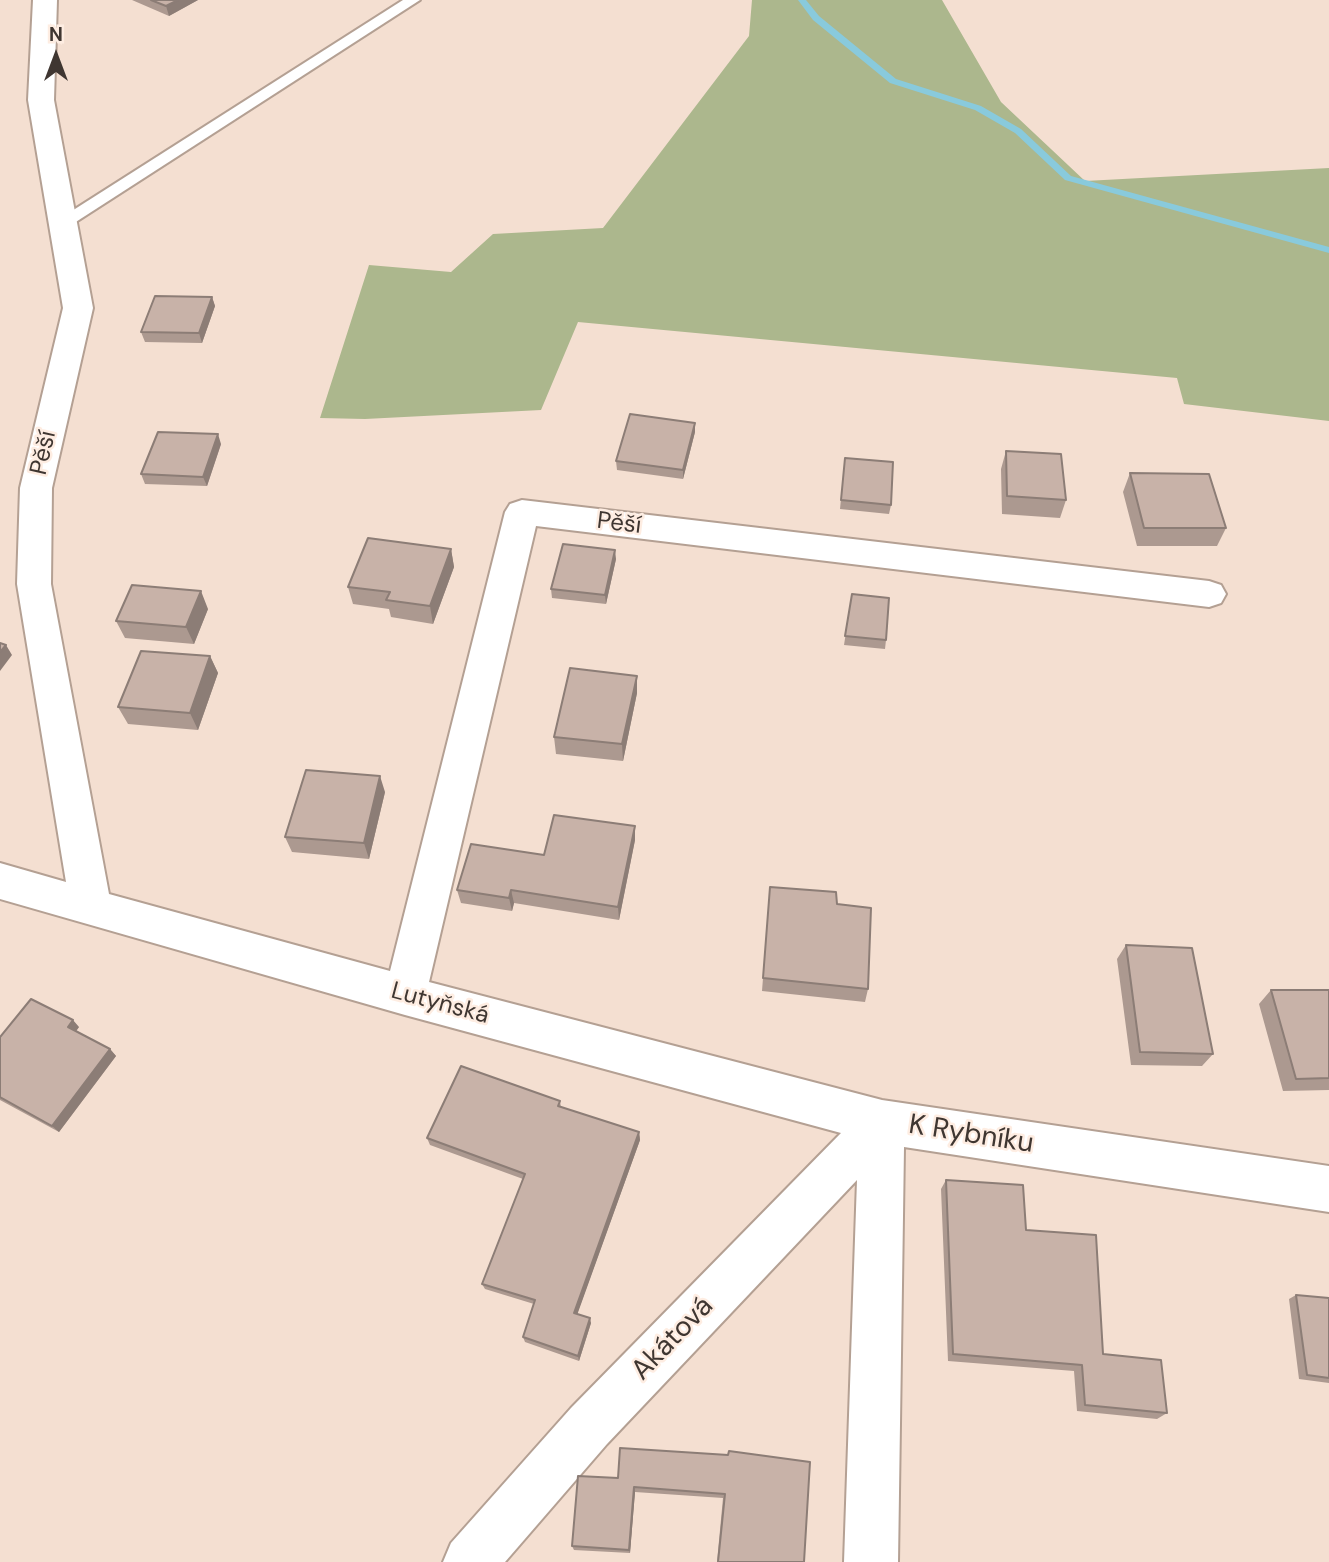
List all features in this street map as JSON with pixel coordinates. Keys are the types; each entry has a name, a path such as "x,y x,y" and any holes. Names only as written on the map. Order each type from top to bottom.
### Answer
{"street":[{"name":"Pěší","path":"45,0 41,100 78,308 36,488 34,584 91,908"},
{"name":"Pěší","path":"405,995 522,512 1209,594"},
{"name":"Lutyňská","path":"0,881 405,995 882,1122"},
{"name":"K Rybníku","path":"871,1562 882,1122 1329,1189"},
{"name":"Akátová","path":"470,1562 589,1426 882,1122"}],"lane":[{"path":"62,223 414,0"}],"green space":[{"path":"752,0 942,0 1001,102 1085,181 1329,168 1329,421 1184,404 1177,378 578,322 541,410 365,419 320,418 369,265 451,272 493,234 603,228 749,36"}],"building":[{"path":"151,0 178,0 166,6"},
{"path":"155,296 212,297 199,333 141,332"},
{"path":"630,414 695,423 683,470 616,461"},
{"path":"158,432 218,434 203,477 141,474"},
{"path":"1006,451 1061,454 1066,500 1007,496"},
{"path":"845,458 893,462 891,505 841,500"},
{"path":"1130,473 1209,474 1226,528 1144,528"},
{"path":"368,538 451,549 430,606 386,600 390,592 348,587"},
{"path":"563,544 615,550 605,595 551,589"},
{"path":"132,585 201,591 186,627 116,621"},
{"path":"852,594 889,598 886,640 845,636"},
{"path":"141,651 210,656 190,713 118,707"},
{"path":"570,668 637,676 622,744 554,737"},
{"path":"306,770 380,776 364,843 285,837"},
{"path":"554,815 635,826 618,907 511,890 509,898 457,890 471,844 544,855"},
{"path":"770,887 836,892 837,904 871,908 868,989 763,978"},
{"path":"1126,945 1192,948 1213,1054 1140,1052"},
{"path":"1271,990 1329,990 1329,1078 1296,1079"},
{"path":"31,999 73,1020 68,1027 110,1049 52,1126 0,1097 0,1037"},
{"path":"461,1066 560,1101 558,1106 639,1132 574,1313 590,1318 578,1356 523,1337 535,1300 482,1284 525,1174 427,1138"},
{"path":"946,1180 1023,1185 1026,1230 1096,1235 1103,1354 1161,1360 1167,1413 1085,1405 1082,1365 953,1354"},
{"path":"1296,1295 1329,1298 1329,1378 1307,1375"},
{"path":"620,1448 728,1455 729,1451 810,1462 804,1562 718,1562 725,1494 634,1487 629,1550 572,1546 578,1476 618,1478"}],"waterway":[{"path":"802,0 816,18 893,81 978,108 1018,131 1068,178 1329,250"}]}
